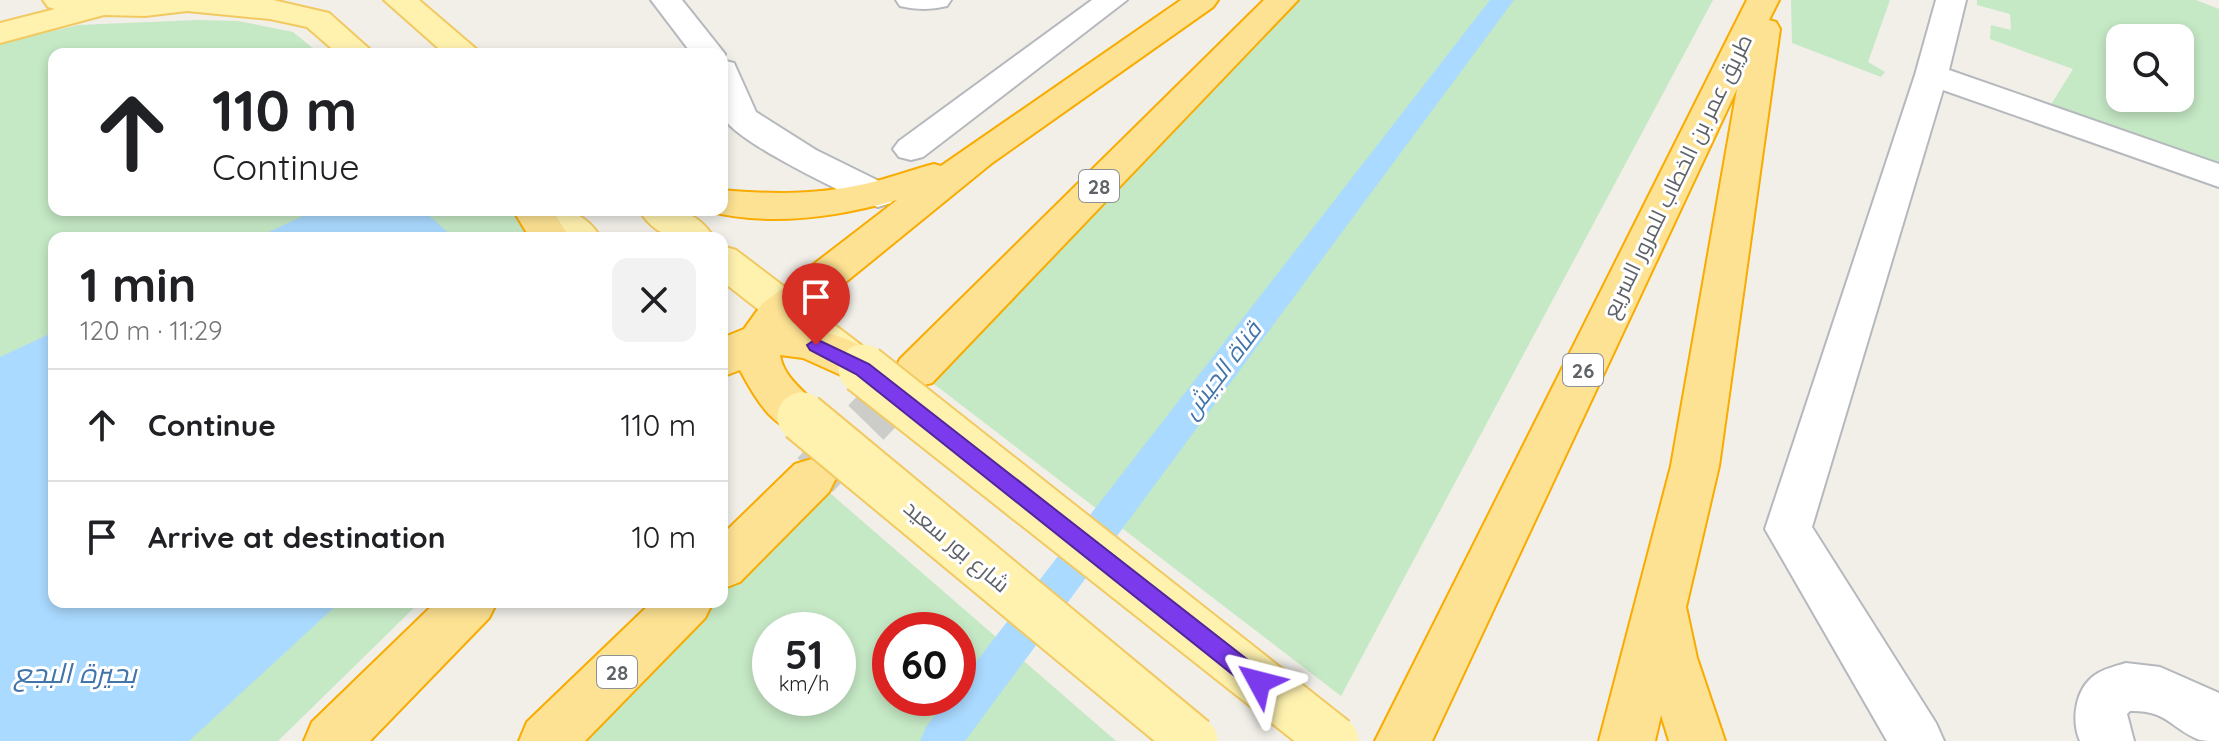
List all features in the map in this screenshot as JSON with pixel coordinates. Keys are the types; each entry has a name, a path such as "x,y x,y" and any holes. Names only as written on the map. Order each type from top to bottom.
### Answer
{"highway":[{"path":"756,345 979,155 1202,0"},
{"name":"28","path":"916,371 1282,0"},
{"path":"1627,741 1695,466 1765,0"},
{"name":"طريق عمر بن الخطاب للمرور السريع","path":"1403,741 1765,0"},
{"path":"728,202 798,208 835,205 878,195 936,175 979,155"},
{"path":"756,345 816,345 863,369"},
{"path":"728,561 812,478"},
{"path":"1662,602 1670,658 1697,741"},
{"name":"28","path":"547,741 681,608"},
{"path":"332,741 459,611"}],"main road":[{"path":"59,0 101,7"},
{"path":"400,0 458,48"},
{"path":"0,33 101,7 192,1 258,7 318,20 351,48"},
{"path":"554,216 574,232"},
{"path":"666,216 686,232"},
{"name":"شارع بور سعيد","path":"728,275 756,345 802,417 1193,741"},
{"path":"863,369 1334,741"}],"lane":[{"path":"666,0 704,48"},
{"path":"911,0 936,0"},
{"path":"911,149 1112,0"},
{"path":"1917,741 1788,529 1931,75 1951,0"},
{"path":"1931,75 2219,176"},
{"path":"728,104 732,126 878,195"},
{"path":"2107,741 2100,717 2104,702 2115,691 2133,687 2155,689 2179,697 2219,723"}],"green space":[{"path":"1298,0 1713,0 1341,696 930,381"},
{"path":"1791,0 1890,0 1868,62 1885,72 1881,77 1792,43"},
{"path":"1977,0 2196,0 2219,9 2219,172 2047,111 2073,69 1990,39 1991,25 2011,30 2010,14 1977,5"},
{"path":"238,21 293,32 313,48 48,48 48,216 515,216 527,226 528,232 48,232 48,608 414,608 278,741 0,741 0,43 79,25"},
{"path":"823,487 967,612 872,612 872,716 976,716 976,620 1116,741 577,741 706,608 728,608 728,585"}],"water":[{"path":"303,216 430,216 447,232 269,232"},
{"name":"بحيرة البجع","path":"48,335 48,608 333,608 189,741 0,741 0,357"}],"waterway":[{"name":"قناة الجيش","path":"940,741 1502,0"}],"tunnel":[{"path":"815,475 916,371"}],"route":[{"path":"816,345 863,369 1259,682"}]}
